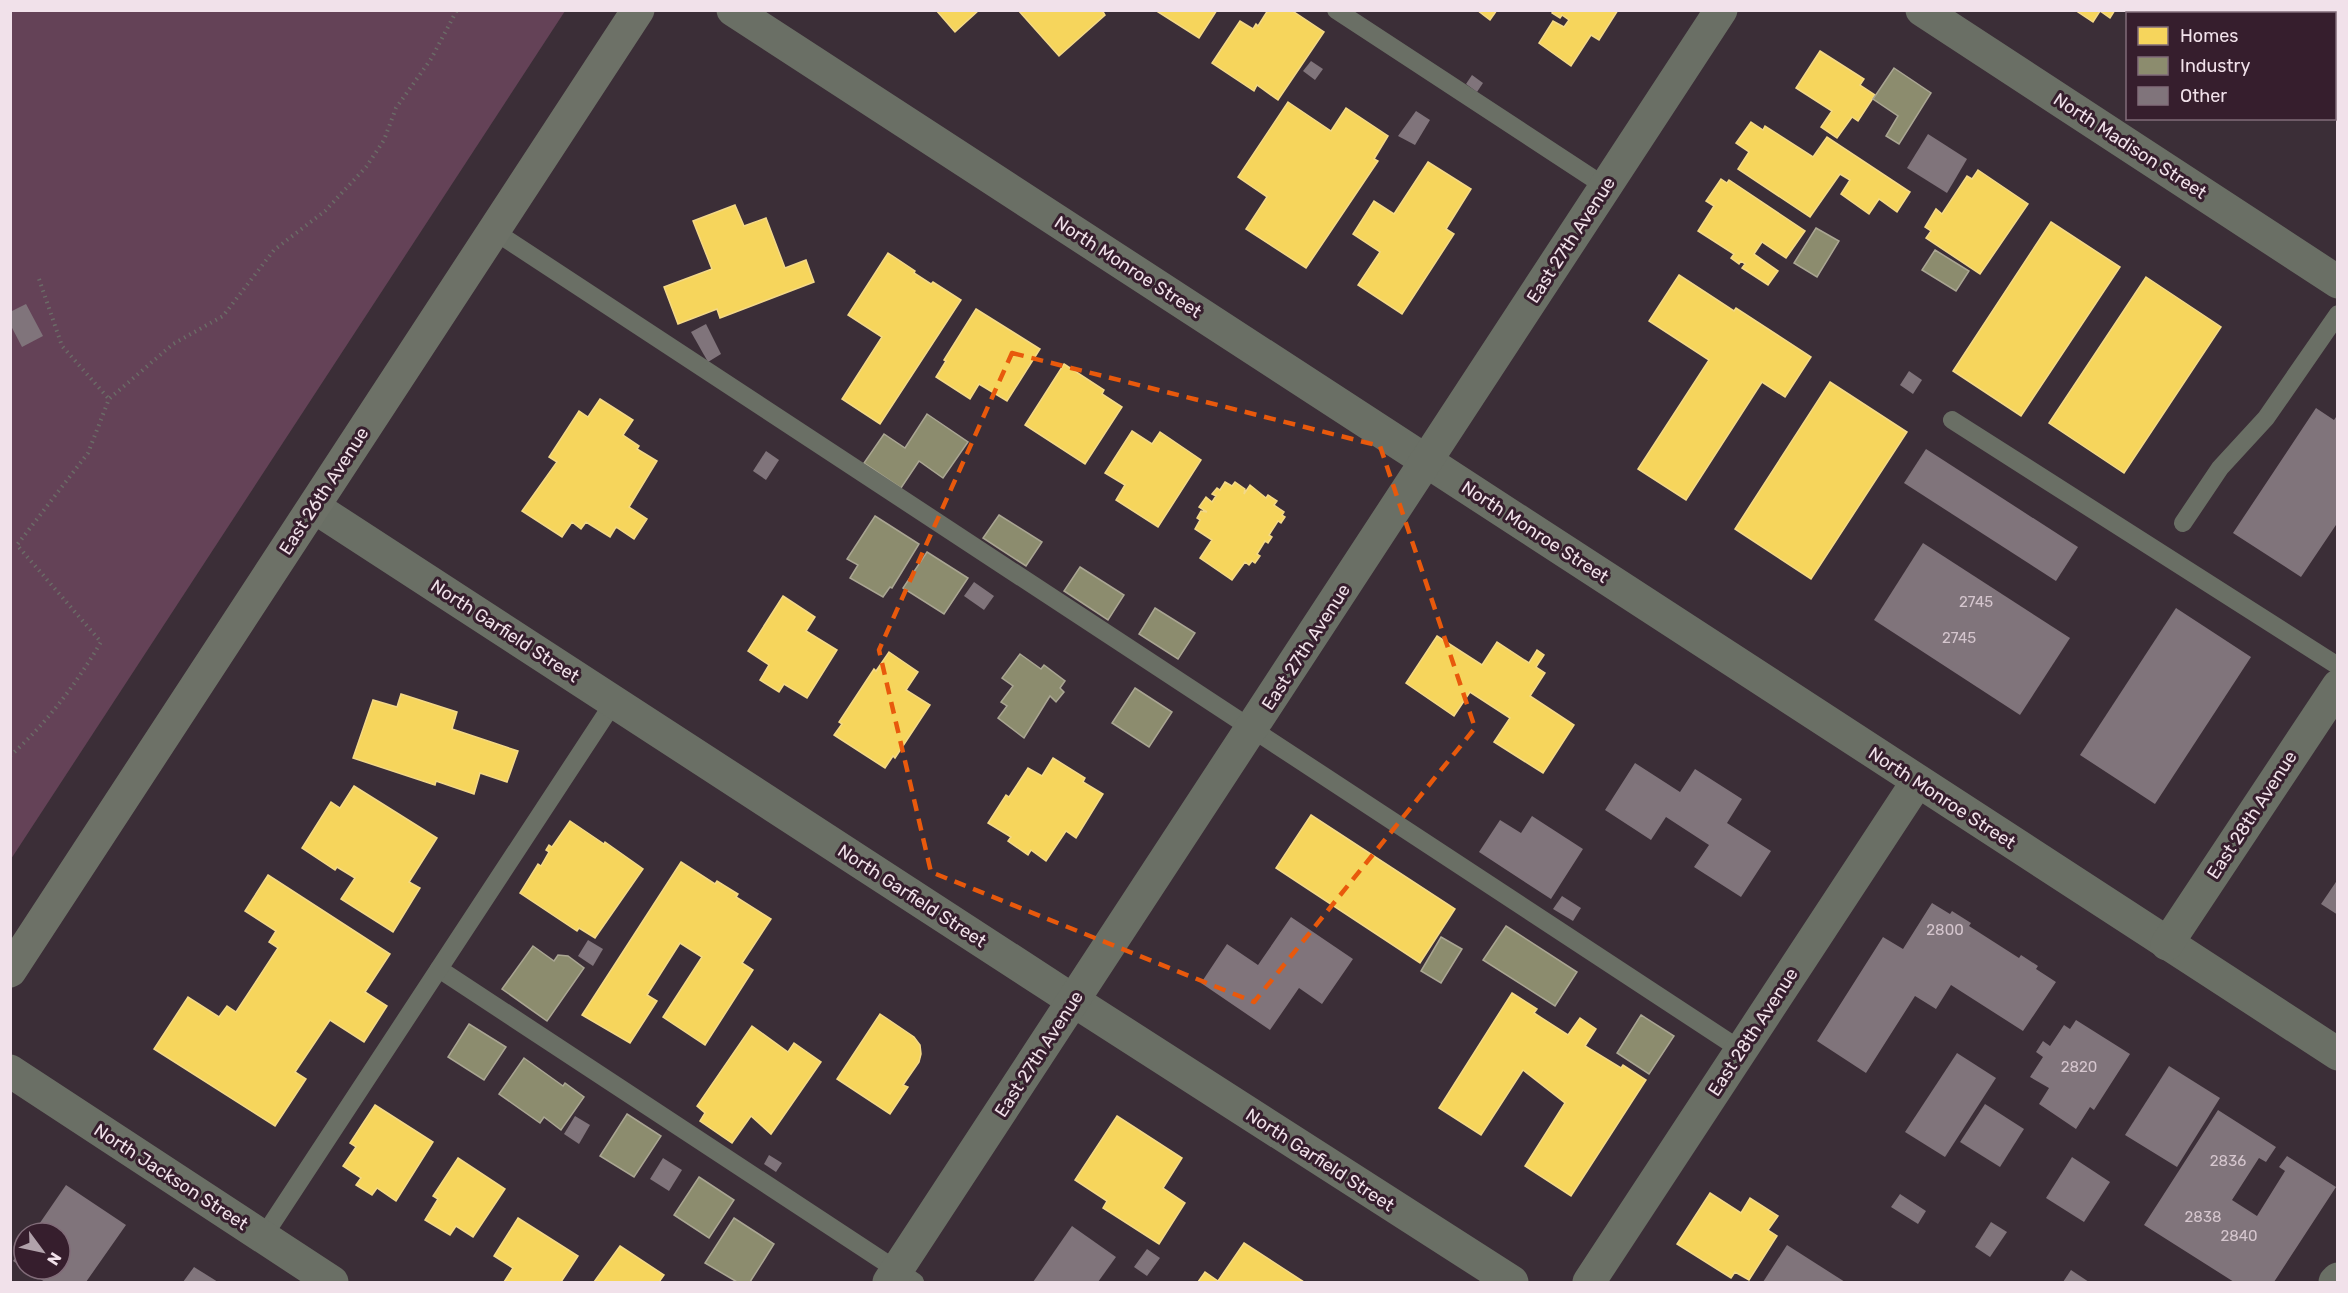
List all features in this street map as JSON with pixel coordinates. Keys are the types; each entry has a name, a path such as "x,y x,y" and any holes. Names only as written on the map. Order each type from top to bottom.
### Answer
{"street":[{"name":"East 26th Avenue","path":"10,971 638,10"},
{"name":"North Monroe Street","path":"733,10 2337,1054"},
{"name":"East 27th Avenue","path":"901,1278 1074,1001 1720,10"},
{"name":"North Madison Street","path":"1923,10 2337,282"},
{"name":"North Garfield Street","path":"314,507 1074,1001 1512,1282"},
{"name":"East 28th Avenue","path":"2167,944 2337,686"},
{"name":"East 28th Avenue","path":"1589,1282 1917,782"},
{"name":"North Jackson Street","path":"10,1071 332,1282"}],"lane":[{"path":"1336,10 1606,187"},
{"path":"494,231 1741,1050"},
{"path":"2183,523 2220,468 2266,418 2337,314"},
{"path":"1952,420 2337,666"},
{"path":"263,1237 614,702"},
{"path":"439,969 901,1278"}],"path":[{"path":"10,756 31,737 78,680 101,642 17,545 88,453 109,399 173,344 222,316 274,250 325,211 366,167 384,140 396,108 431,59 458,10"},
{"path":"39,279 62,346 109,399"}],"highlighted area":[{"path":"1012,353 1380,446 1475,728 1254,1002 931,872 879,650"}],"shaded area":[{"path":"11,11 565,11 11,859"}],"building: Homes":[{"path":"936,10 979,10 955,32"},
{"path":"1018,10 1102,10 1105,15 1059,56"},
{"path":"1155,10 1217,10 1199,38"},
{"path":"1268,10 1291,10 1324,32 1278,100 1257,85 1254,91 1212,63 1240,21 1253,29 1256,24 1258,26"},
{"path":"1477,10 1497,10 1490,20"},
{"path":"1553,10 1618,10 1599,40 1591,35 1571,66 1539,43 1553,21 1564,27 1569,20 1562,15 1560,18 1552,13"},
{"path":"2075,10 2115,10 2110,18 2100,11 2093,22"},
{"path":"2222,10 2265,10 2264,12 2224,12"},
{"path":"2338,41 2338,62 2336,61"},
{"path":"1820,51 1864,79 1860,85 1875,95 1858,121 1852,117 1837,138 1821,127 1832,111 1796,88"},
{"path":"1288,102 1331,131 1346,108 1388,136 1374,159 1378,161 1306,268 1246,229 1267,197 1238,177"},
{"path":"1751,122 1763,130 1765,126 1813,157 1827,137 1910,192 1897,212 1879,199 1869,214 1841,194 1850,180 1840,174 1810,217 1738,169 1749,152 1736,143"},
{"path":"1428,162 1471,189 1446,229 1454,234 1402,314 1358,285 1380,252 1353,234 1374,201 1394,214"},
{"path":"1978,170 2028,204 1980,274 1926,238 1931,231 1925,227 1936,209 1942,214 1967,176 1972,179"},
{"path":"1721,179 1727,183 1729,180 1805,231 1786,258 1762,242 1754,254 1778,271 1768,285 1742,268 1745,264 1741,261 1739,264 1731,258 1734,254 1698,231 1714,206 1706,201"},
{"path":"735,205 744,226 766,218 785,268 806,260 814,282 720,318 717,309 678,324 664,287 712,269 693,221"},
{"path":"2051,222 2120,267 2021,416 1953,371"},
{"path":"888,253 931,284 933,282 961,300 880,424 842,399 882,337 848,315"},
{"path":"1679,275 1734,311 1736,308 1811,357 1785,397 1762,382 1686,500 1638,469 1709,360 1649,321"},
{"path":"2146,277 2221,327 2124,473 2049,423"},
{"path":"976,309 1040,349 1007,401 979,384 970,399 936,377"},
{"path":"1064,364 1104,390 1102,394 1122,407 1085,464 1025,425"},
{"path":"1830,382 1907,432 1811,579 1735,529"},
{"path":"600,399 633,420 623,435 639,446 637,449 657,461 629,507 647,519 634,539 616,527 610,537 586,522 581,529 572,522 562,537 522,511 557,462 549,457 579,411 588,417"},
{"path":"1132,431 1152,444 1160,432 1201,460 1158,527 1116,500 1125,485 1105,473"},
{"path":"1225,482 1232,486 1235,482 1245,489 1244,494 1250,485 1266,498 1268,495 1277,501 1274,505 1284,512 1282,515 1285,517 1281,523 1278,521 1269,535 1272,537 1268,543 1265,541 1257,554 1260,556 1255,563 1252,561 1249,565 1245,562 1232,580 1200,558 1212,540 1195,529 1200,520 1197,518 1201,511 1207,512 1199,507 1206,497 1212,502 1216,496 1212,494 1217,488 1220,490"},
{"path":"783,596 815,617 806,631 837,650 807,698 784,684 779,692 760,680 769,665 748,651"},
{"path":"1437,636 1482,665 1497,642 1529,663 1537,650 1544,655 1536,667 1545,673 1530,696 1574,725 1543,773 1494,742 1510,718 1470,692 1454,716 1406,683"},
{"path":"889,652 918,672 906,690 930,705 895,758 893,756 885,768 834,735 842,724 839,722 874,669 876,671"},
{"path":"401,694 457,712 452,729 518,751 507,782 480,773 474,794 436,781 435,785 353,758 373,700 397,707"},
{"path":"1053,758 1085,778 1083,782 1103,794 1076,838 1066,831 1046,861 1031,850 1028,855 1008,841 1011,837 988,823 1006,795 1009,797 1028,768 1042,776"},
{"path":"354,786 437,838 409,882 420,888 393,932 341,899 355,878 337,867 335,870 302,848 331,802 340,808"},
{"path":"1311,815 1455,909 1420,963 1276,868"},
{"path":"570,821 643,869 595,938 579,928 577,931 520,893 538,864 541,866 549,852 546,850 549,845 552,847"},
{"path":"681,862 715,884 717,881 738,894 736,897 771,919 742,963 753,970 705,1045 663,1017 702,957 680,943 647,995 657,1001 630,1043 582,1015"},
{"path":"268,875 390,954 365,992 387,1006 364,1042 330,1020 295,1072 306,1079 275,1126 154,1049 188,997 219,1017 227,1006 236,1012 278,948 269,942 276,931 245,911"},
{"path":"1512,993 1537,1009 1534,1013 1568,1035 1580,1018 1596,1029 1585,1046 1621,1068 1623,1065 1646,1080 1571,1196 1525,1166 1565,1103 1523,1070 1481,1135 1439,1108"},
{"path":"880,1014 914,1037 920,1045 921,1054 919,1062 903,1085 908,1087 890,1114 837,1079"},
{"path":"752,1026 788,1052 794,1043 821,1062 771,1134 751,1116 732,1143 700,1121 705,1113 697,1106"},
{"path":"375,1105 433,1142 396,1201 377,1188 372,1195 356,1185 361,1178 343,1166 356,1147 350,1143"},
{"path":"1117,1116 1182,1158 1163,1188 1185,1203 1159,1244 1103,1208 1107,1201 1075,1180"},
{"path":"458,1158 505,1189 473,1237 456,1226 450,1235 425,1220 438,1199 433,1196"},
{"path":"1710,1193 1741,1213 1750,1198 1778,1216 1768,1230 1777,1236 1749,1280 1735,1272 1731,1278 1677,1244"},
{"path":"518,1218 578,1256 561,1282 504,1282 513,1268 494,1256"},
{"path":"1244,1243 1304,1282 1198,1282 1205,1272 1218,1281"},
{"path":"620,1246 664,1275 659,1282 594,1282"}],"building: Industry":[{"path":"1894,68 1931,93 1899,144 1886,136 1898,116 1873,99"},
{"path":"1816,228 1839,241 1817,277 1794,263"},
{"path":"1935,250 1969,271 1956,291 1922,270"},
{"path":"927,414 968,442 943,478 919,461 901,488 864,463 884,434 905,448"},
{"path":"999,515 1042,542 1026,566 983,538"},
{"path":"875,516 919,544 892,588 890,587 883,597 850,578 858,565 847,559"},
{"path":"927,552 968,578 944,614 903,588"},
{"path":"1080,567 1124,595 1108,620 1064,591"},
{"path":"1155,608 1195,633 1178,659 1139,634"},
{"path":"1020,654 1041,669 1044,665 1065,681 1060,688 1064,692 1056,702 1050,696 1024,738 998,718 1007,706 1001,702 1013,686 1002,678"},
{"path":"1135,688 1172,712 1149,747 1112,723"},
{"path":"1506,926 1577,972 1555,1006 1483,960"},
{"path":"1441,937 1462,949 1441,983 1421,971"},
{"path":"533,946 554,961 558,955 568,956 584,968 547,1021 502,989"},
{"path":"1641,1015 1674,1036 1649,1074 1617,1053"},
{"path":"469,1024 506,1047 484,1080 448,1057"},
{"path":"524,1058 563,1086 565,1083 584,1097 561,1130 544,1117 540,1123 499,1094"},
{"path":"627,1114 661,1136 634,1177 600,1156"},
{"path":"699,1177 734,1200 709,1238 674,1215"},
{"path":"734,1218 774,1244 750,1282 737,1282 705,1263"}],"building: Other":[{"path":"1311,61 1323,69 1315,80 1303,71"},
{"path":"1472,75 1483,83 1477,92 1466,84"},
{"path":"1416,111 1430,120 1415,145 1398,136"},
{"path":"1928,134 1967,159 1947,193 1907,168"},
{"path":"26,304 43,336 22,347 10,324 10,312"},
{"path":"706,324 721,354 708,362 691,332"},
{"path":"1909,371 1922,380 1913,394 1900,385"},
{"path":"2316,408 2334,420 2338,414 2338,522 2301,577 2233,533"},
{"path":"1926,449 2078,547 2056,581 1904,483"},
{"path":"766,451 779,460 766,480 753,471"},
{"path":"1923,543 2070,638 2020,715 1874,620"},
{"path":"974,582 994,596 984,610 964,596"},
{"path":"2176,608 2251,657 2155,804 2080,755"},
{"path":"1635,763 1680,792 1695,769 1742,799 1727,823 1771,851 1741,897 1694,867 1709,845 1666,817 1651,840 1605,810"},
{"path":"1532,816 1583,849 1551,899 1479,852 1500,820 1521,833"},
{"path":"2338,879 2338,915 2321,904"},
{"path":"1562,896 1581,908 1573,921 1553,909"},
{"path":"1932,903 1950,914 1952,911 1971,923 1969,926 2019,958 2021,955 2038,966 2036,969 2056,982 2023,1031 1951,985 1936,1009 1915,996 1866,1073 1817,1041 1883,937 1903,949"},
{"path":"1291,917 1353,959 1322,1004 1299,988 1270,1030 1201,983 1227,944 1258,965"},
{"path":"588,940 603,949 593,966 578,956"},
{"path":"2076,1020 2130,1054 2094,1110 2090,1107 2076,1129 2039,1104 2049,1088 2030,1077 2043,1057 2036,1052 2043,1041 2050,1046 2064,1025 2070,1029"},
{"path":"1957,1053 1996,1078 1945,1157 1905,1132"},
{"path":"2169,1066 2220,1098 2177,1167 2125,1135"},
{"path":"1985,1104 2024,1129 2000,1167 1960,1142"},
{"path":"2218,1110 2276,1147 2266,1162 2259,1158 2232,1200 2257,1216 2285,1171 2279,1167 2287,1156 2336,1187 2274,1282 2234,1282 2144,1225"},
{"path":"575,1116 590,1125 579,1144 564,1134"},
{"path":"769,1155 782,1163 776,1172 764,1164"},
{"path":"2072,1157 2110,1182 2084,1222 2046,1198"},
{"path":"663,1158 682,1170 669,1191 650,1179"},
{"path":"66,1185 126,1225 86,1282 45,1282 43,1281 72,1281 72,1221 41,1221"},
{"path":"1900,1194 1926,1211 1918,1224 1891,1207"},
{"path":"1991,1222 2007,1232 1990,1257 1975,1247"},
{"path":"1072,1226 1116,1257 1098,1282 1033,1282"},
{"path":"1787,1245 1845,1282 1763,1282"},
{"path":"1147,1249 1160,1258 1147,1276 1134,1267"},
{"path":"194,1267 218,1282 183,1282"},
{"path":"2071,1270 2089,1282 2063,1282"}]}
